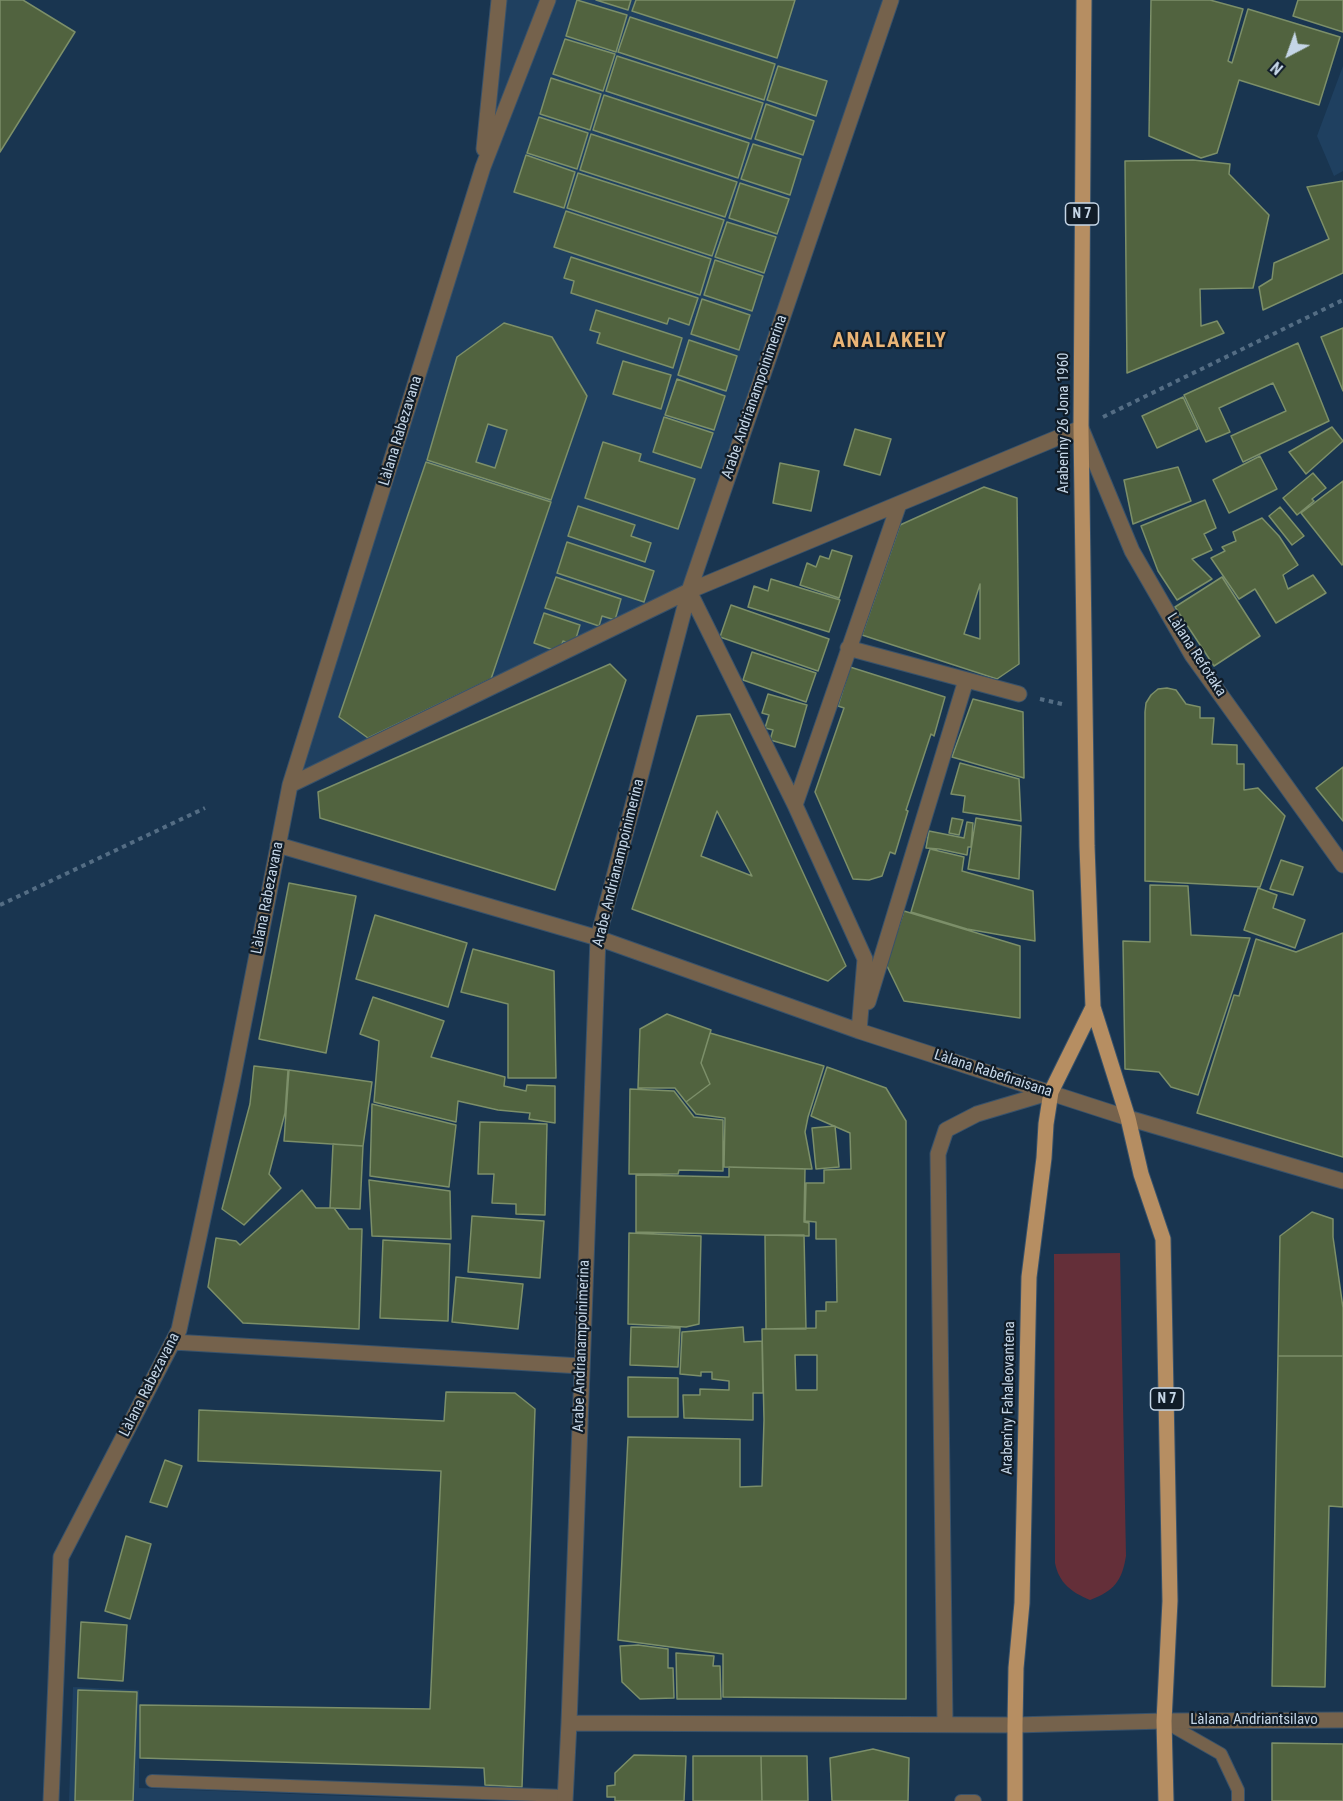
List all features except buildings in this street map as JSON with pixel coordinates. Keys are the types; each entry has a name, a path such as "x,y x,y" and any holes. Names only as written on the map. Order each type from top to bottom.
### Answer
{"main road":[{"name":"Araben'ny 26 Jona 1960","path":"1084,0 1081,428 1088,846"},
{"name":"Araben'ny Fahaleovantena","path":"1088,846 1093,1007 1128,1118 1141,1174 1163,1239 1170,1601 1164,1721 1166,1801"},
{"name":"Araben'ny Fahaleovantena","path":"1015,1801 1016,1668 1022,1603 1029,1276 1051,1092 1093,1007"}],"street":[{"path":"483,167 499,0"},
{"name":"Làlana Rabezavana","path":"51,1801 61,1557 179,1330 232,1083 290,785 483,167 548,0"},
{"name":"Arabe Andrianampoinimerina","path":"565,1798 598,938 689,591 891,0"},
{"path":"290,785 689,591 1081,428"},
{"name":"Làlana Refotaka","path":"1081,428 1132,550 1192,655 1343,864"},
{"path":"795,805 899,504"},
{"path":"689,591 795,805 865,959 859,1031"},
{"path":"848,648 1019,694"},
{"path":"859,1031 966,680"},
{"name":"Làlana Rabefiraisana","path":"278,845 598,938 859,1031 1128,1118 1343,1181"},
{"path":"945,1723 938,1154 946,1130 977,1114 1051,1092"},
{"path":"173,1342 581,1366"},
{"name":"Làlana Andriantsilavo","path":"569,1723 1015,1725 1343,1720"}],"lane":[{"path":"1164,1721 1221,1754 1238,1790 1238,1801"},
{"path":"152,1781 565,1798"},
{"path":"961,1801 975,1801"}],"path":[{"path":"1081,428 1343,300"},
{"path":"1019,694 1086,709"},
{"path":"0,905 204,808"}],"shaded area":[{"path":"499,0 891,0 689,591 290,785 483,167"},
{"path":"1343,66 1343,171 1334,176 1317,136"},
{"path":"1120,1253 1126,1556 1116,1584 1105,1593 1090,1600 1067,1586 1059,1576 1055,1563 1054,1254"},
{"path":"73,1687 139,1690 139,1788 474,1801 69,1801"}],"district":[{"name":"ANALAKELY","path":"890,342"}]}
